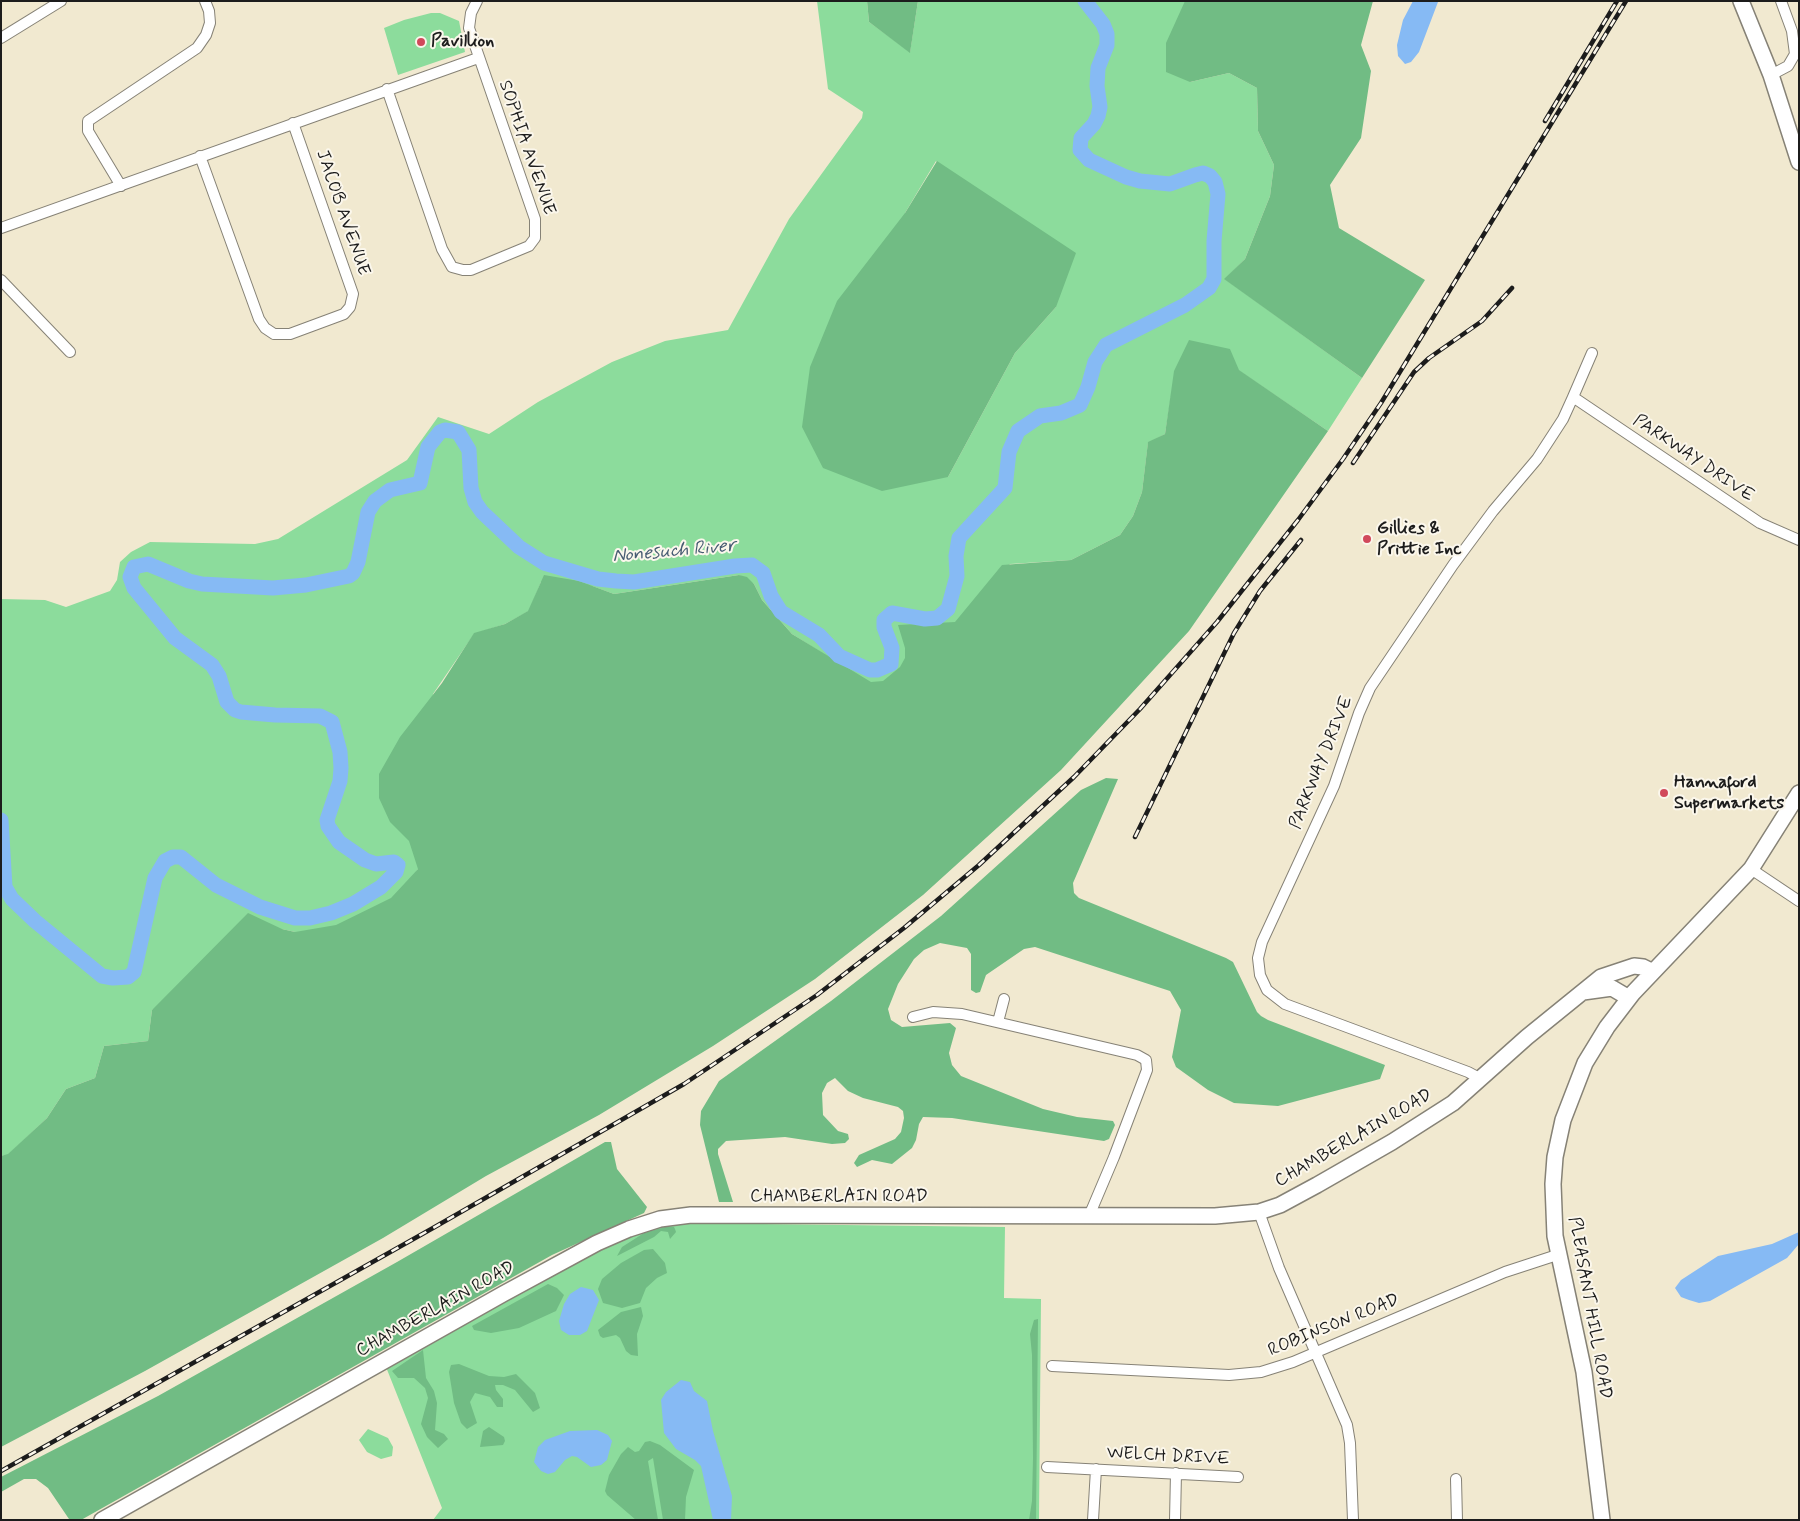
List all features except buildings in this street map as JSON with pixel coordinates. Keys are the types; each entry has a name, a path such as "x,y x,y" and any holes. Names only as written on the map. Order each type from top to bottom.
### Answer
{"street":[{"path":"1,38 61,1"},
{"path":"121,186 88,131 88,122 197,48 206,35 210,23 209,11 205,1"},
{"name":"SOPHIA AVENUE","path":"387,89 446,258 452,267 471,270 523,250 533,242 536,233 533,211 469,28 471,14 477,1"},
{"path":"1740,1 1771,75 1799,162"},
{"path":"1771,75 1788,66 1795,54 1792,31 1781,1"},
{"path":"1,228 293,122 478,58"},
{"name":"JACOB AVENUE","path":"200,156 259,319 265,328 274,334 290,334 344,314 350,307 353,299 352,289 293,122"},
{"path":"1,280 70,352"},
{"name":"PARKWAY DRIVE","path":"1481,1079 1468,1072 1278,1001 1262,982 1258,958 1271,922 1334,786 1359,713 1370,688 1452,565 1494,510 1537,459 1563,419 1592,353"},
{"name":"PARKWAY DRIVE","path":"1573,397 1747,515 1799,540"},
{"name":"PLEASANT HILL ROAD","path":"1602,1520 1584,1372 1557,1254 1553,1184 1555,1157 1563,1120 1585,1063 1600,1037 1629,998 1751,869 1799,793"},
{"path":"1751,869 1799,901"},
{"name":"CHAMBERLAIN ROAD","path":"102,1520 588,1247 645,1223 676,1216 718,1215 1215,1216 1259,1212 1299,1196 1392,1142 1453,1103 1601,977 1625,968 1638,966 1653,972"},
{"path":"1582,992 1612,988 1629,998"},
{"path":"998,1022 1004,999"},
{"path":"913,1017 932,1012 947,1012 998,1022 1137,1055 1146,1060 1147,1070 1089,1216"},
{"path":"1259,1212 1279,1268 1317,1352 1348,1431 1353,1520"},
{"name":"ROBINSON ROAD","path":"1052,1366 1245,1374 1277,1368 1505,1272 1557,1254"},
{"name":"WELCH DRIVE","path":"1047,1467 1238,1477"},
{"name":"WELCH DRIVE","path":"1093,1520 1096,1469"},
{"path":"1175,1520 1176,1473"},
{"path":"1456,1479 1457,1520"}],"green space":[{"path":"817,1 867,1 869,22 910,52 918,1 1185,1 1190,82 1229,73 1257,88 1258,131 1274,165 1270,196 1245,259 1225,279 1362,378 1328,431 1238,370 1172,390 1165,434 1148,443 1142,492 1133,516 1120,535 1071,560 1010,564 897,700 792,634 762,600 754,584 739,575 614,594 592,586 541,582 529,611 505,624 474,634 433,694 418,869 368,949 282,929 152,1010 148,1041 104,1046 95,1078 66,1089 47,1118 8,1155 1,1156 1,599 45,600 66,607 110,591 117,580 120,562 131,552 150,542 255,544 278,539 407,460 438,417 489,434 538,402 612,362 665,341 728,330 789,219 862,118 863,112 828,89","holes":["936,161 1056,307 1015,353 948,477 905,213"]},
{"path":"867,1 918,1 910,53 869,22"},
{"path":"1185,1 1373,1 1361,45 1371,71 1361,138 1330,185 1339,228 1425,280 1362,378 1224,279 1245,259 1270,196 1274,165 1258,131 1257,88 1229,73 1190,82 1166,72 1166,43"},
{"path":"431,13 440,13 459,21 465,52 398,75 384,28 404,20"},
{"path":"937,161 1076,253 1056,307 1015,353 948,477 882,491 823,468 802,427 810,367 837,301 905,213"},
{"path":"1189,340 1230,349 1239,370 1328,431 1189,631 1061,770 923,895 815,979 713,1046 599,1115 486,1176 383,1238 145,1371 1,1447 1,1156 8,1154 47,1118 66,1089 95,1078 104,1046 148,1041 152,1010 248,913 282,929 295,932 336,925 391,898 418,869 409,841 390,822 379,798 379,774 400,737 442,683 474,633 505,624 528,611 544,575 579,581 614,594 739,575 747,577 754,584 762,600 792,634 871,682 883,681 900,667 905,658 905,648 898,625 955,622 1002,565 1071,560 1120,535 1133,516 1142,492 1148,442 1165,434 1174,371"},
{"path":"1106,778 1118,779 1073,883 1074,893 1079,898 1233,962 1257,1012 1261,1016 1385,1065 1380,1079 1278,1106 1234,1103 1208,1090 1176,1067 1172,1057 1181,1010 1170,991 1035,947 1024,949 986,975 980,992 976,993 971,990 971,954 967,948 940,943 924,950 914,959 898,984 888,1009 891,1020 902,1027 950,1023 956,1028 949,1053 952,1065 961,1076 1043,1109 1077,1117 1113,1121 1115,1125 1109,1139 1104,1141 952,1118 923,1117 912,1148 892,1164 872,1160 857,1167 854,1163 859,1155 895,1139 901,1132 904,1118 903,1111 898,1107 863,1098 848,1091 835,1078 827,1083 822,1093 823,1115 838,1131 848,1134 849,1139 845,1143 832,1144 785,1137 726,1141 718,1149 718,1154 733,1202 719,1202 700,1125 701,1111 719,1081 831,1001 941,916 1081,790"},
{"path":"605,1142 611,1142 617,1169 647,1207 644,1213 552,1255 81,1520 69,1519 48,1488 36,1479 24,1479 1,1492 1,1477 158,1396 397,1262"},
{"path":"682,1223 1005,1227 1004,1298 1041,1299 1039,1520 433,1520 442,1508 386,1367 607,1244 656,1227"},
{"path":"665,1227 674,1227 675,1229 676,1232 670,1239 668,1232 661,1231 654,1237 617,1256 622,1247 644,1233"},
{"path":"653,1249 665,1263 667,1273 657,1278 646,1288 640,1303 622,1308 603,1303 598,1289 602,1279 621,1263 644,1250"},
{"path":"548,1284 557,1288 564,1295 556,1311 519,1328 491,1333 474,1330 472,1326"},
{"path":"641,1307 643,1316 637,1334 638,1356 631,1355 626,1351 620,1338 616,1335 603,1338 600,1336 598,1330 621,1312"},
{"path":"1038,1319 1036,1520 1029,1520 1032,1501 1033,1458 1030,1334 1034,1320"},
{"path":"423,1350 426,1378 434,1391 437,1403 435,1430 444,1434 448,1439 438,1448 427,1437 421,1424 428,1398 425,1388 414,1378 398,1378 392,1371"},
{"path":"459,1364 489,1376 504,1377 516,1374 535,1393 540,1408 533,1412 515,1390 503,1385 495,1385 496,1390 503,1399 503,1407 497,1407 490,1397 475,1393 470,1402 477,1423 467,1429 461,1423 454,1403 449,1372 451,1365"},
{"path":"489,1427 504,1437 503,1445 480,1447 483,1431"},
{"path":"368,1429 388,1438 393,1447 392,1456 381,1459 367,1452 359,1440"},
{"path":"650,1441 660,1445 694,1470 686,1497 685,1520 663,1520 653,1458 648,1461 658,1520 636,1520 607,1495 605,1491 609,1475 621,1454 628,1447 635,1452 639,1451 645,1442"}],"water":[{"path":"1413,1 1438,2 1419,52 1411,62 1405,64 1398,56 1397,45 1403,20"},
{"path":"1799,1232 1799,1244 1787,1258 1710,1301 1699,1303 1689,1300 1681,1297 1675,1288 1681,1280 1718,1256 1772,1244"},
{"path":"581,1287 593,1290 599,1300 587,1331 580,1335 569,1335 561,1330 559,1321 564,1304 570,1294"},
{"path":"681,1380 690,1382 694,1391 707,1401 713,1431 732,1496 731,1520 713,1520 701,1466 695,1460 676,1449 664,1433 661,1400 666,1392"},
{"path":"597,1430 608,1435 612,1441 607,1460 601,1465 591,1467 577,1457 572,1456 565,1460 555,1472 548,1474 541,1471 534,1462 538,1447 545,1440 570,1431"}],"waterway":[{"name":"Nonesuch River","path":"1,820 5,887 12,899 35,921 102,976 113,978 128,977 134,972 155,878 165,861 173,857 181,857 216,885 260,907 295,918 310,918 331,913 353,904 381,887 396,872 398,865 394,862 376,864 365,860 339,842 328,826 327,820 340,781 341,768 340,752 332,722 320,716 275,715 235,710 227,702 219,676 212,665 175,638 134,588 130,577 134,567 148,564 189,581 202,584 273,588 306,585 349,576 353,573 358,562 368,512 375,501 390,490 420,483 428,447 440,432 445,430 458,432 469,450 471,488 475,502 482,512 519,547 544,563 598,579 634,582 752,565 763,573 771,596 781,612 819,635 839,656 870,670 877,670 891,664 892,648 884,627 884,620 892,613 925,619 937,618 948,609 957,576 956,556 959,538 1005,488 1009,452 1018,431 1040,416 1061,413 1080,405 1088,387 1095,362 1106,345 1185,305 1209,288 1214,279 1214,241 1218,194 1215,182 1210,176 1203,173 1170,184 1140,181 1126,177 1089,160 1080,150 1081,138 1094,124 1098,116 1100,107 1097,86 1098,68 1107,45 1107,34 1103,24 1085,1"}],"railway":[{"path":"1545,121 1617,1"},
{"path":"1,1471 433,1228 684,1084 817,995 904,928 979,865 1074,777 1140,709 1217,622 1298,520 1381,403 1626,1"},
{"path":"1353,463 1414,372 1429,358 1482,321 1512,288"},
{"path":"1135,837 1234,633 1260,591 1301,540"}],"place":[{"name":"Pavillion","path":"421,42"},
{"name":"Gillies & Prittie Inc","path":"1367,539"},
{"name":"Hannaford Supermarkets","path":"1664,793"}]}
